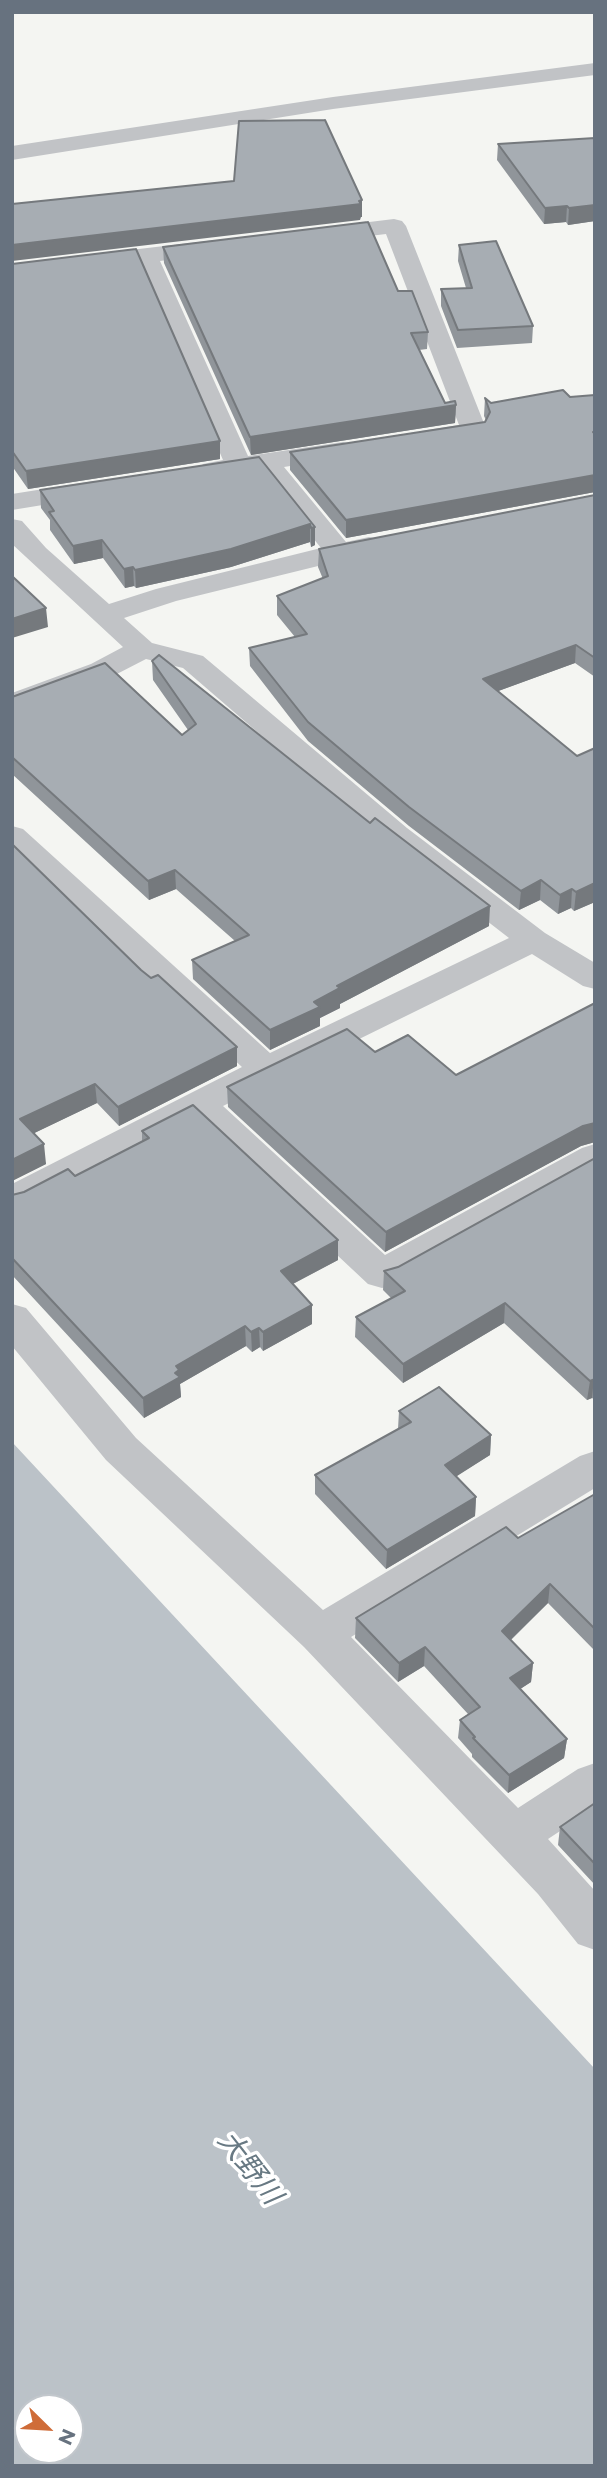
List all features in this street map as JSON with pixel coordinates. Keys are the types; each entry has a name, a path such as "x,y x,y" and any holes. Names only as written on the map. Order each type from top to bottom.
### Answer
{"street":[{"path":"12,153 320,105 595,69"},
{"path":"298,237 394,226 474,431 405,441"},
{"path":"12,271 243,244"},
{"path":"146,255 239,466"},
{"path":"186,474 363,447"},
{"path":"266,462 338,551"},
{"path":"12,502 119,485"},
{"path":"12,527 36,554 142,649 193,662 386,826 533,940 591,971"},
{"path":"104,615 166,595 392,540"},
{"path":"12,704 102,670 142,649"},
{"path":"12,836 266,1069"},
{"path":"12,1200 266,1069 533,940"},
{"path":"198,1104 382,1275 595,1157"},
{"path":"12,1318 121,1449 320,1634 514,1836 595,1928"},
{"path":"320,1634 595,1467"},
{"path":"514,1836 595,1783"}],"water":[{"name":"大野川","path":"12,1442 595,2069 595,2466 12,2466"}],"building":[{"path":"325,120 362,200 359,201 361,204 12,245 12,204 234,181 239,121"},
{"path":"595,138 595,205 569,208 545,208 498,144"},
{"path":"368,222 398,291 412,291 428,332 411,333 445,403 455,401 456,405 250,437 163,247"},
{"path":"496,241 533,326 458,330 441,289 472,288 459,245"},
{"path":"136,249 220,441 26,471 12,451 12,264"},
{"path":"563,390 570,397 595,395 595,475 346,520 290,452 485,422 490,412 485,398 491,403"},
{"path":"259,457 315,527 311,528 310,524 231,549 135,570 133,567 124,569 102,540 73,546 49,512 54,511 40,490"},
{"path":"595,495 595,658 576,645 483,679 577,756 595,748 595,883 576,892 572,889 560,895 541,880 521,891 409,807 308,722 249,648 307,634 277,596 328,576 319,549"},
{"path":"12,576 46,608 12,619"},
{"path":"159,655 370,823 375,818 490,906 337,986 340,988 314,1002 320,1007 270,1030 192,960 249,935 175,870 148,881 12,757 12,697 105,663 182,735 196,724 152,661"},
{"path":"12,844 141,970 151,978 158,975 237,1047 118,1107 95,1084 20,1119 44,1144 12,1160"},
{"path":"595,1003 595,1123 583,1126 386,1232 227,1087 347,1029 375,1052 408,1035 456,1075"},
{"path":"193,1105 338,1240 281,1271 312,1305 263,1332 259,1328 251,1332 245,1326 176,1366 179,1370 175,1373 180,1377 143,1398 12,1258 12,1195 24,1192 68,1169 75,1176 149,1138 142,1131"},
{"path":"595,1158 595,1379 590,1381 505,1303 403,1364 356,1317 405,1291 384,1271 398,1267"},
{"path":"439,1387 491,1435 445,1465 476,1497 387,1550 315,1475 411,1422 399,1411"},
{"path":"595,1494 595,1629 550,1584 502,1631 533,1663 510,1678 567,1739 509,1775 473,1738 475,1737 460,1720 480,1707 425,1647 399,1663 356,1618 506,1527 518,1538"},
{"path":"595,1803 595,1864 560,1827"}]}
